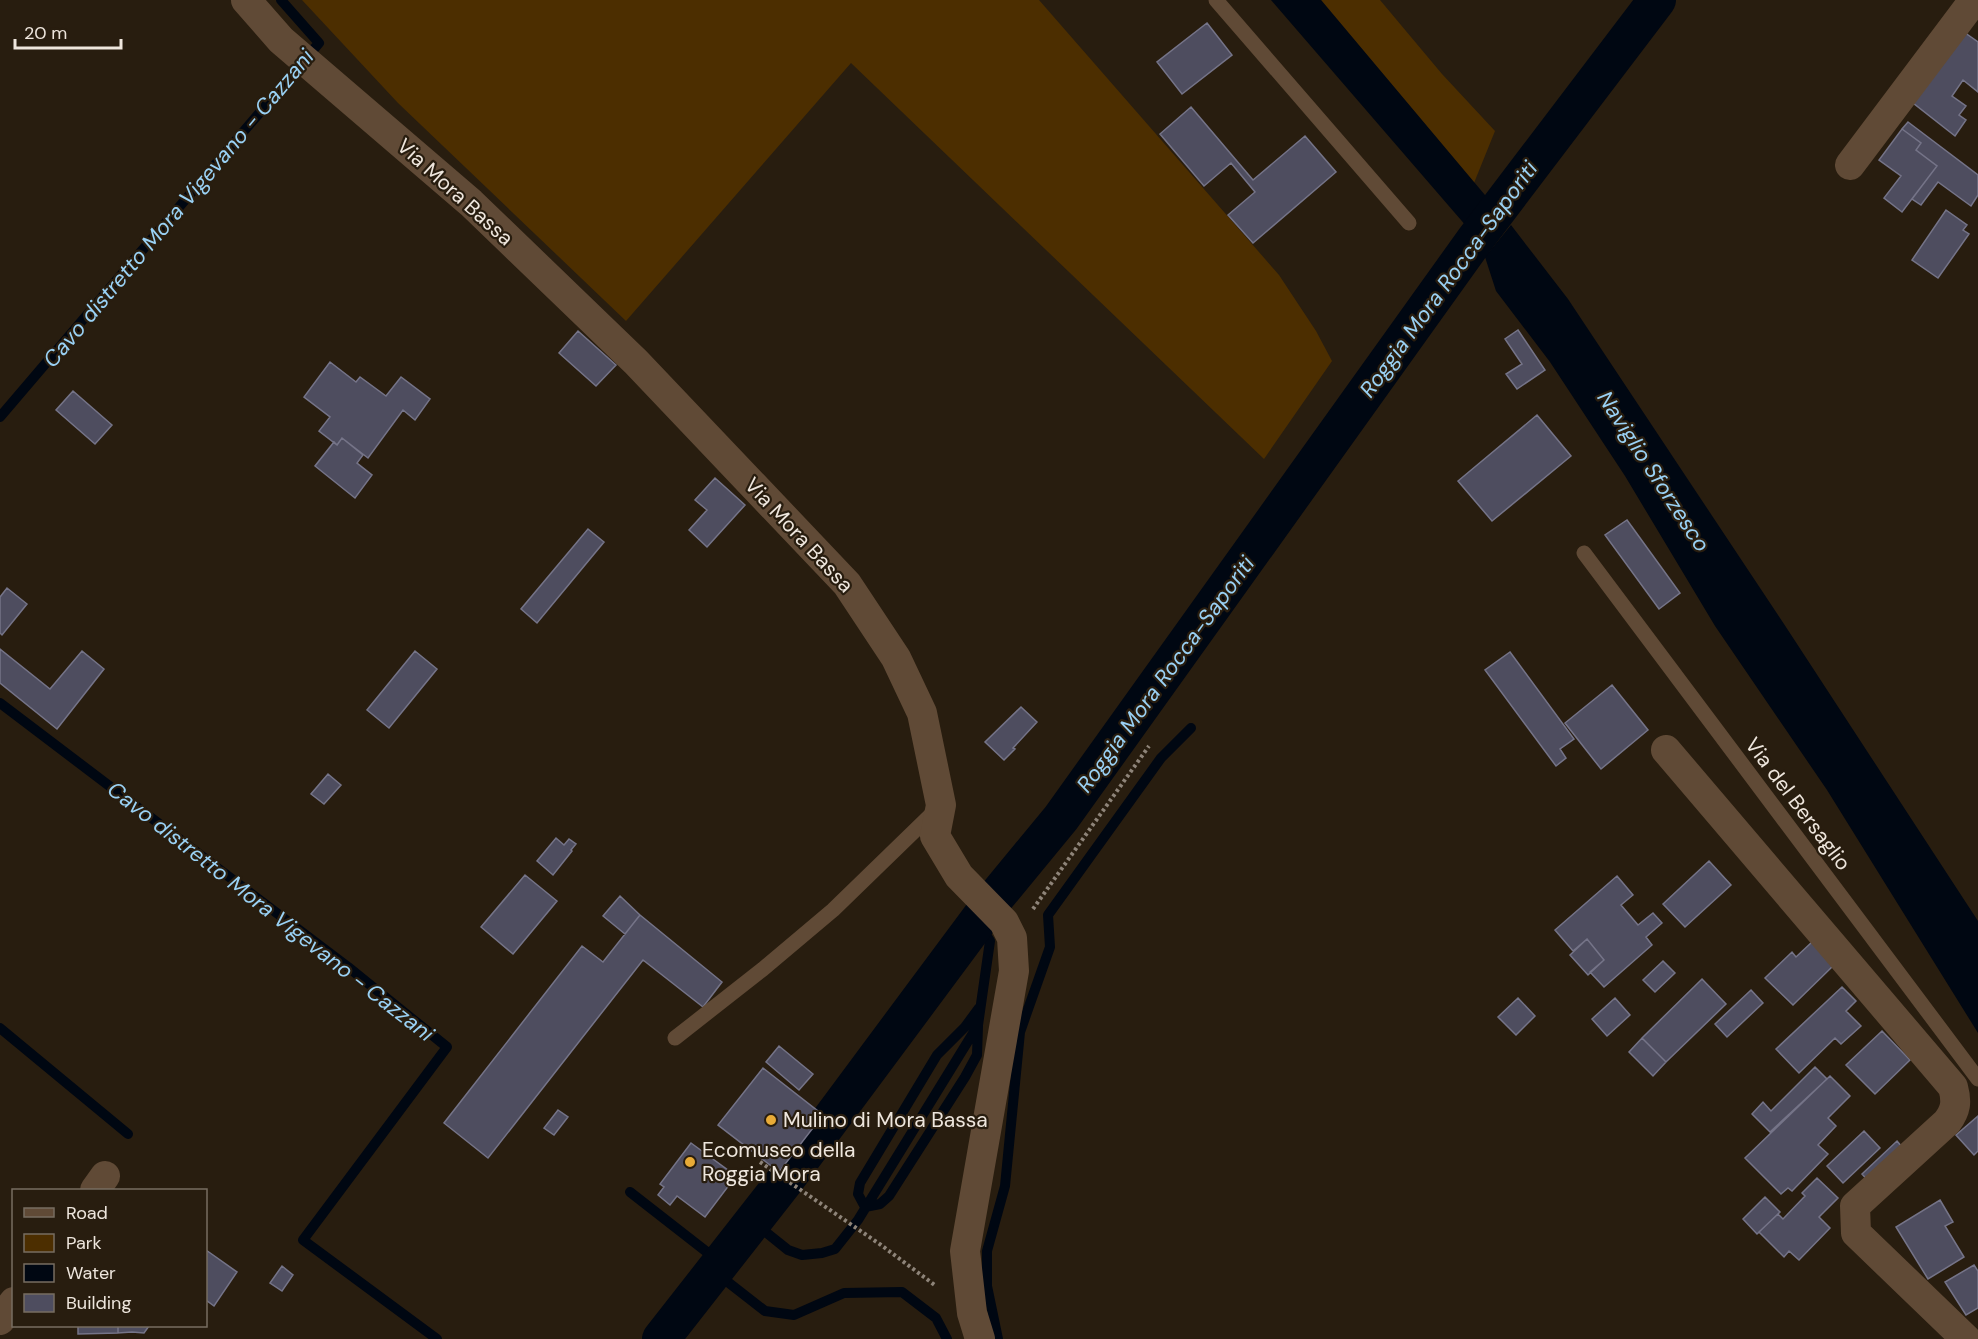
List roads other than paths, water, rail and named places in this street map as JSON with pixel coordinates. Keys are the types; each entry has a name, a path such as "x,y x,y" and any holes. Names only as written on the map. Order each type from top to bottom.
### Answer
{"street":[{"name":"Via Mora Bassa","path":"246,0 281,40 471,203 636,362 848,584 896,658 922,713 940,805 935,836 959,876 1008,930 1014,971 966,1251 976,1326"},
{"path":"1850,165 1974,0"},
{"path":"1666,750 1953,1087 1957,1101 1954,1112 1947,1122 1855,1206 1856,1233 1966,1339"},
{"path":"0,1320 12,1305"}],"lane":[{"path":"1216,0 1409,223"},
{"name":"Via del Bersaglio","path":"1584,553 1978,1080"},
{"path":"675,1038 833,910 940,805"}],"water":[{"path":"1271,0 1321,0 1490,201 1467,227"},
{"name":"Naviglio Sforzesco","path":"1511,225 1568,299 1978,921 1978,1033 1827,790 1715,626 1625,476 1550,362 1496,291 1485,257"}],"waterway":[{"name":"Cavo distretto Mora Vigevano - Cazzani","path":"0,417 319,43 281,0"},
{"name":"Roggia Mora Rocca-Saporiti","path":"661,1339 787,1178 995,898 1061,818 1474,241 1657,0"},
{"name":"Cavo distretto Mora Vigevano - Cazzani","path":"0,703 348,967 447,1047 303,1240 437,1339"},
{"name":"Cavo distretto Mora Vigevano - Cazzani","path":"998,1339 987,1286 987,1251 1005,1186 1020,1032 1050,947 1048,915 1161,758 1191,728"},
{"path":"753,1222 788,1250 802,1255 835,1249 858,1220 978,1025 990,941 977,921"},
{"path":"978,1026 977,1055 965,1077 889,1196 880,1204 865,1207 858,1194 860,1183 937,1055 965,1027 979,1008"},
{"path":"0,1028 128,1134"},
{"path":"630,1192 721,1263"},
{"name":"Cavo distretto Mora Vigevano - Cazzani","path":"715,1272 765,1311 794,1315 844,1293 902,1292 936,1318 947,1339"}],"place":[{"name":"Mulino di Mora Bassa","path":"771,1120"},
{"name":"Ecomuseo della Roggia Mora","path":"690,1162"}]}
